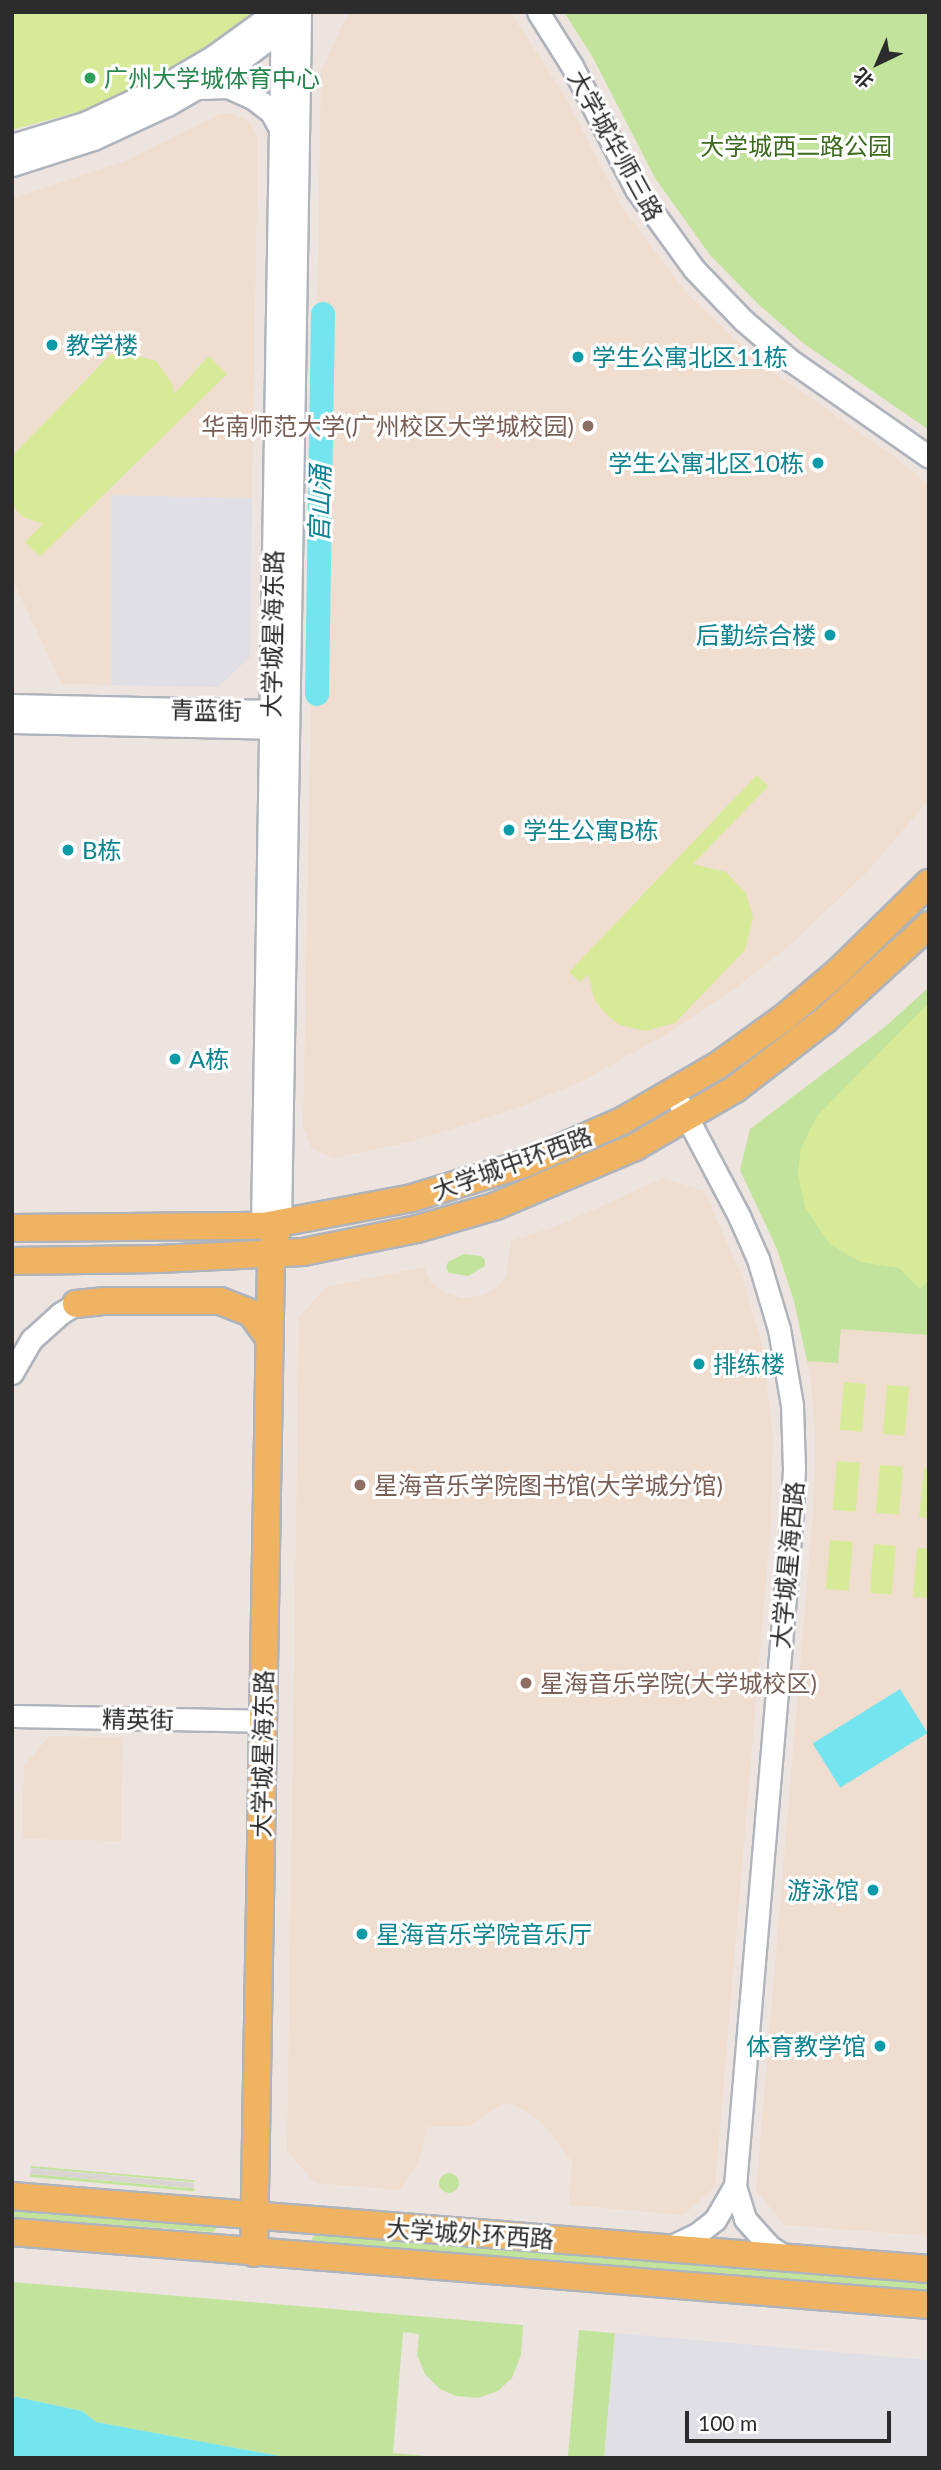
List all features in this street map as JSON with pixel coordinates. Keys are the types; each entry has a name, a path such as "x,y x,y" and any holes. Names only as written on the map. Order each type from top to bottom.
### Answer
{"main road":[{"path":"12,163 104,134 198,87 288,16"},
{"path":"12,146 87,123 159,89 288,16"},
{"name":"大学城星海东路","path":"254,2253 271,1255 281,128 288,16"},
{"name":"大学城星海东路","path":"276,719 288,16"},
{"path":"198,87 228,86 253,97 272,112 281,128"},
{"name":"大学城中环西路","path":"12,1228 271,1225 412,1198 497,1174 587,1138 673,1093 755,1040 846,964 929,883"},
{"name":"大学城中环西路","path":"12,1261 271,1255 363,1241 483,1210 598,1164 687,1118 773,1062 858,992 929,925"},
{"path":"755,1040 773,1062"},
{"path":"76,1304 103,1301 220,1301 251,1313 269,1338"},
{"name":"大学城外环西路","path":"12,2196 929,2269"},
{"path":"308,2257 304,2242 310,2221"},
{"name":"大学城外环西路","path":"12,2232 929,2305"}],"street":[{"name":"大学城华师三路","path":"538,12 572,66 636,189 694,269 779,351 929,457"},
{"name":"青蓝街","path":"12,705 276,719"},
{"name":"青蓝街","path":"12,722 276,719"},
{"name":"大学城星海西路","path":"673,1093 739,1216 766,1284 787,1365 794,1439 791,1526 735,2186 745,2219 769,2246 786,2257"},
{"path":"12,1373 32,1339 61,1313 76,1304"},
{"name":"精英街","path":"12,1716 263,1721"},
{"path":"12,2180 39,2198"},
{"name":"大学城星海西路","path":"670,2247 697,2234 715,2220 735,2186"}],"shaded area":[{"name":"华南师范大学(广州校区大学城校园)","path":"351,12 510,12 565,96 622,207 687,294 762,364 892,455 929,485 929,800 868,871 790,945 737,987 667,1034 582,1081 518,1108 410,1142 334,1158 312,1149 303,1126 311,696 323,696 329,312 317,311 321,71 345,19"},
{"path":"231,113 250,122 258,140 252,498 111,495 111,685 62,684 12,579 12,198 123,162 220,114"},
{"path":"111,495 252,498 250,657 218,687 111,685"},
{"path":"929,987 929,2236 785,2225 756,2191 813,1512 815,1439 811,1382 794,1301 771,1234 740,1170 750,1129 885,1027"},
{"name":"星海音乐学院(大学城校区)","path":"664,1178 704,1191 741,1274 763,1348 773,1437 771,1523 715,2187 683,2215 569,2205 572,2162 543,2124 526,2111 508,2103 500,2105 469,2126 428,2127 417,2166 399,2190 315,2183 287,2151 299,1317 326,1287 424,1267 430,1281 445,1293 463,1298 483,1295 497,1287 506,1276 511,1241 557,1226"},
{"path":"49,1736 123,1737 121,1841 22,1839 24,1766"},
{"path":"31,2168 194,2183 194,2188 30,2174"},
{"path":"615,2333 929,2360 929,2458 604,2458"}],"green space":[{"name":"广州大学城体育中心","path":"12,12 268,12 120,100 12,130"},
{"name":"大学城西二路公园","path":"564,12 929,12 929,430 803,343 758,304 710,255 655,178 592,56"},
{"path":"127,353 156,361 172,383 174,394 209,356 227,374 40,557 25,542 43,524 21,516 12,504 12,456 110,355"},
{"path":"757,775 768,786 693,864 726,872 746,893 753,917 745,950 675,1023 645,1031 620,1025 595,1001 588,974 580,982 569,972"},
{"path":"929,987 929,1335 841,1329 838,1363 807,1361 794,1301 777,1249 740,1170 750,1129 885,1027"},
{"path":"929,1003 929,1280 920,1289 899,1268 860,1262 830,1244 805,1208 798,1173 801,1148 817,1116"},
{"path":"464,1254 481,1256 485,1260 485,1266 468,1276 449,1273 446,1267 448,1262"},
{"path":"844,1382 866,1384 862,1432 840,1430"},
{"path":"887,1385 909,1387 905,1436 883,1434"},
{"path":"837,1461 860,1463 856,1512 833,1510"},
{"path":"880,1465 903,1467 899,1515 876,1513"},
{"path":"924,1468 929,1469 929,1518 919,1517"},
{"path":"830,1540 853,1542 849,1591 826,1589"},
{"path":"874,1544 896,1546 892,1595 870,1593"},
{"path":"917,1548 929,1549 929,1598 913,1597"},
{"path":"31,2166 194,2180 194,2182"},
{"path":"449,2173 456,2176 459,2183 456,2190 449,2193 442,2190 439,2183 442,2176"},
{"path":"30,2174 194,2188 194,2191 30,2177"},
{"path":"12,2206 216,2225 217,2228 213,2232 12,2217"},
{"path":"318,2232 929,2283 929,2297 314,2245 312,2238"},
{"path":"12,2282 523,2325 521,2355 512,2378 498,2391 478,2398 456,2396 440,2389 425,2374 417,2355 419,2334 403,2332 393,2453 451,2458 290,2458 96,2422 82,2411 12,2396"},
{"path":"579,2330 615,2333 604,2458 568,2458"}],"water":[{"path":"900,1689 928,1733 840,1788 813,1744"},
{"path":"12,2396 82,2411 96,2422 290,2458 12,2458"}],"waterway":[{"name":"官山涌","path":"317,694 323,314"}],"place":[{"name":"广州大学城体育中心","path":"90,78"},
{"name":"教学楼","path":"52,345"},
{"name":"学生公寓北区11栋","path":"578,357"},
{"name":"华南师范大学(广州校区大学城校园)","path":"588,426"},
{"name":"学生公寓北区10栋","path":"818,463"},
{"name":"后勤综合楼","path":"830,635"},
{"name":"学生公寓B栋","path":"509,830"},
{"name":"B栋","path":"68,850"},
{"name":"A栋","path":"175,1059"},
{"name":"排练楼","path":"699,1364"},
{"name":"星海音乐学院图书馆(大学城分馆)","path":"360,1485"},
{"name":"星海音乐学院(大学城校区)","path":"526,1683"},
{"name":"游泳馆","path":"873,1890"},
{"name":"星海音乐学院音乐厅","path":"362,1934"},
{"name":"体育教学馆","path":"880,2046"}]}
